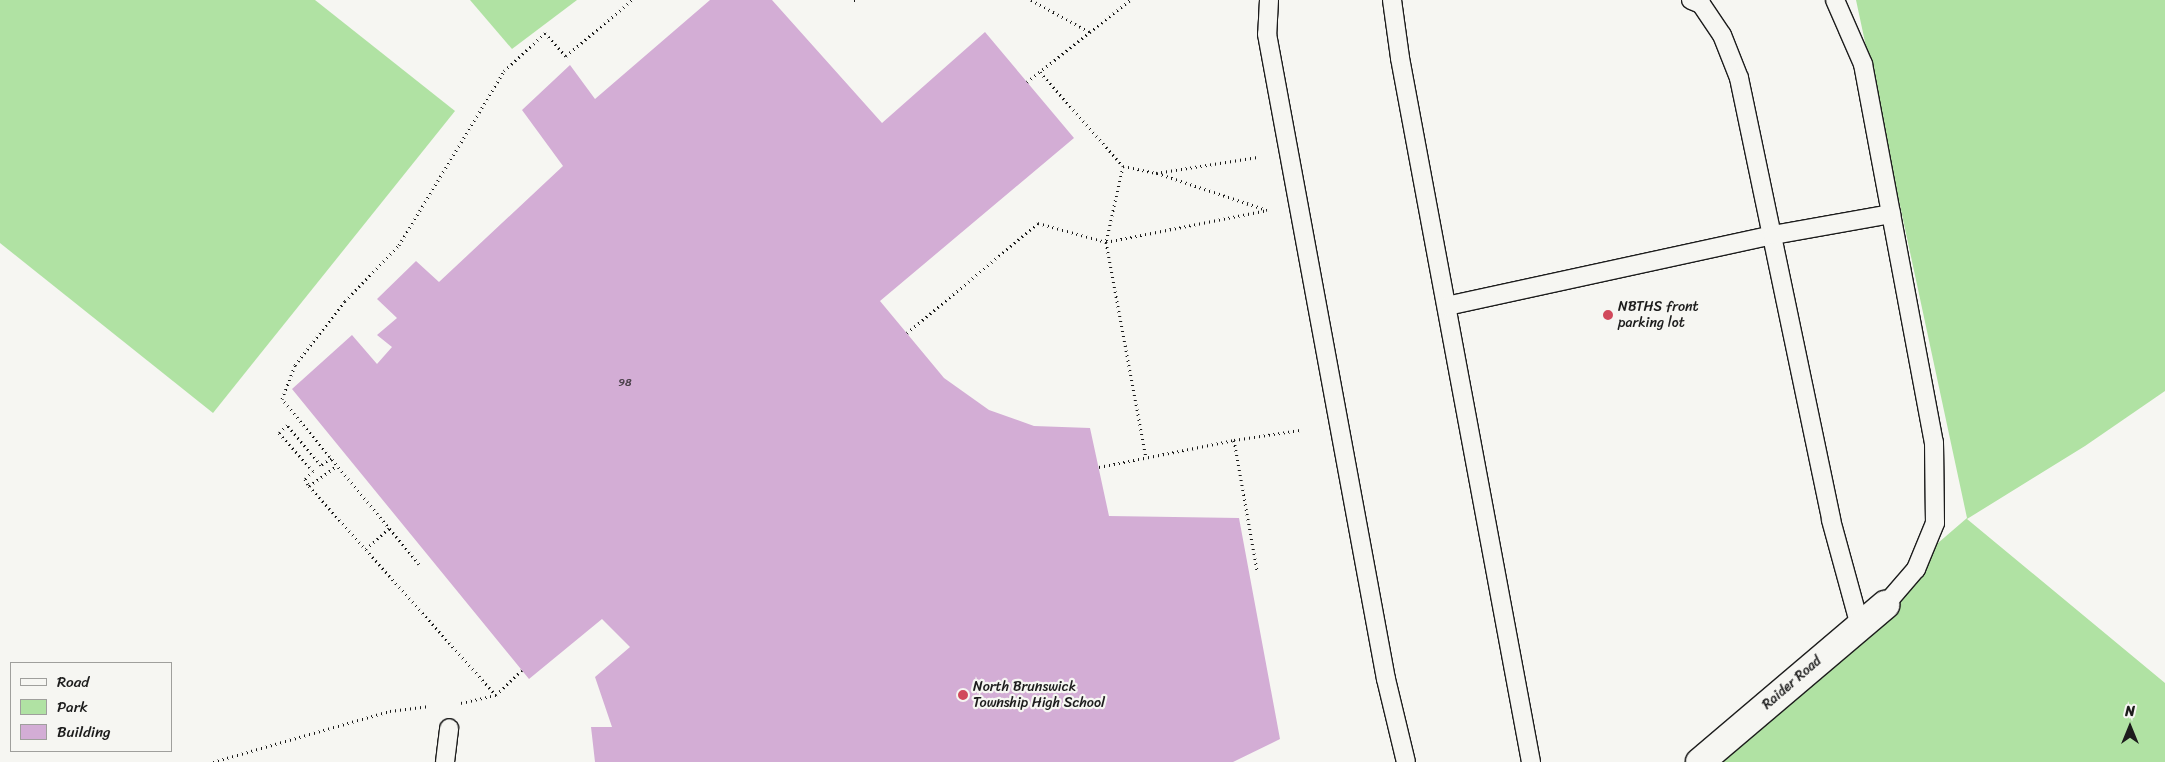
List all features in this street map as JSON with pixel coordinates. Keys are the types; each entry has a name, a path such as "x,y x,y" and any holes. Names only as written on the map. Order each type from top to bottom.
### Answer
{"street":[{"name":"Raider Road","path":"1700,762 1885,605"}],"lane":[{"path":"1269,0 1267,34 1386,679 1406,762"},
{"path":"1392,0 1400,58 1531,762"},
{"path":"1691,0 1701,4 1722,35 1739,78 1831,520 1860,626"},
{"path":"1836,0 1863,64 1934,442 1935,523 1916,569 1885,605"},
{"path":"1447,306 1773,236 1891,214"},
{"path":"446,762 448,728"}],"path":[{"path":"419,564 282,399 295,365 345,301 399,245 504,71 545,34 566,56 632,0"},
{"path":"854,0 859,0"},
{"path":"1031,0 1090,32"},
{"path":"1027,82 1130,0"},
{"path":"907,334 1038,223 1106,242 1268,210 1156,173 1123,166 1040,72"},
{"path":"1156,173 1258,158"},
{"path":"1123,166 1106,242 1146,457"},
{"path":"331,458 321,465 287,425 280,433 313,471 305,479 310,486 496,695"},
{"path":"1099,466 1234,440 1300,430"},
{"path":"1234,440 1257,571"},
{"path":"310,486 337,466"},
{"path":"366,549 389,528"},
{"path":"456,703 496,695 522,670"},
{"path":"213,762 390,711 437,706"}],"green space":[{"path":"0,0 315,0 455,111 213,413 0,243"},
{"path":"470,0 577,0 512,49"},
{"path":"1856,0 2165,0 2165,391 2085,446 1967,519 2165,683 2165,762 1684,762 1967,518"}],"building":[{"path":"710,0 772,0 882,123 985,32 1074,138 880,301 944,378 989,410 1034,426 1090,428 1109,516 1239,518 1280,739 1233,762 595,762 591,727 612,727 595,677 630,647 602,619 529,679 292,389 352,335 377,364 392,347 377,335 397,318 377,299 416,261 439,282 563,166 522,110 570,65 595,99"}],"place":[{"name":"NBTHS front parking lot","path":"1608,315"},
{"name":"North Brunswick Township High School","path":"963,695"}]}
